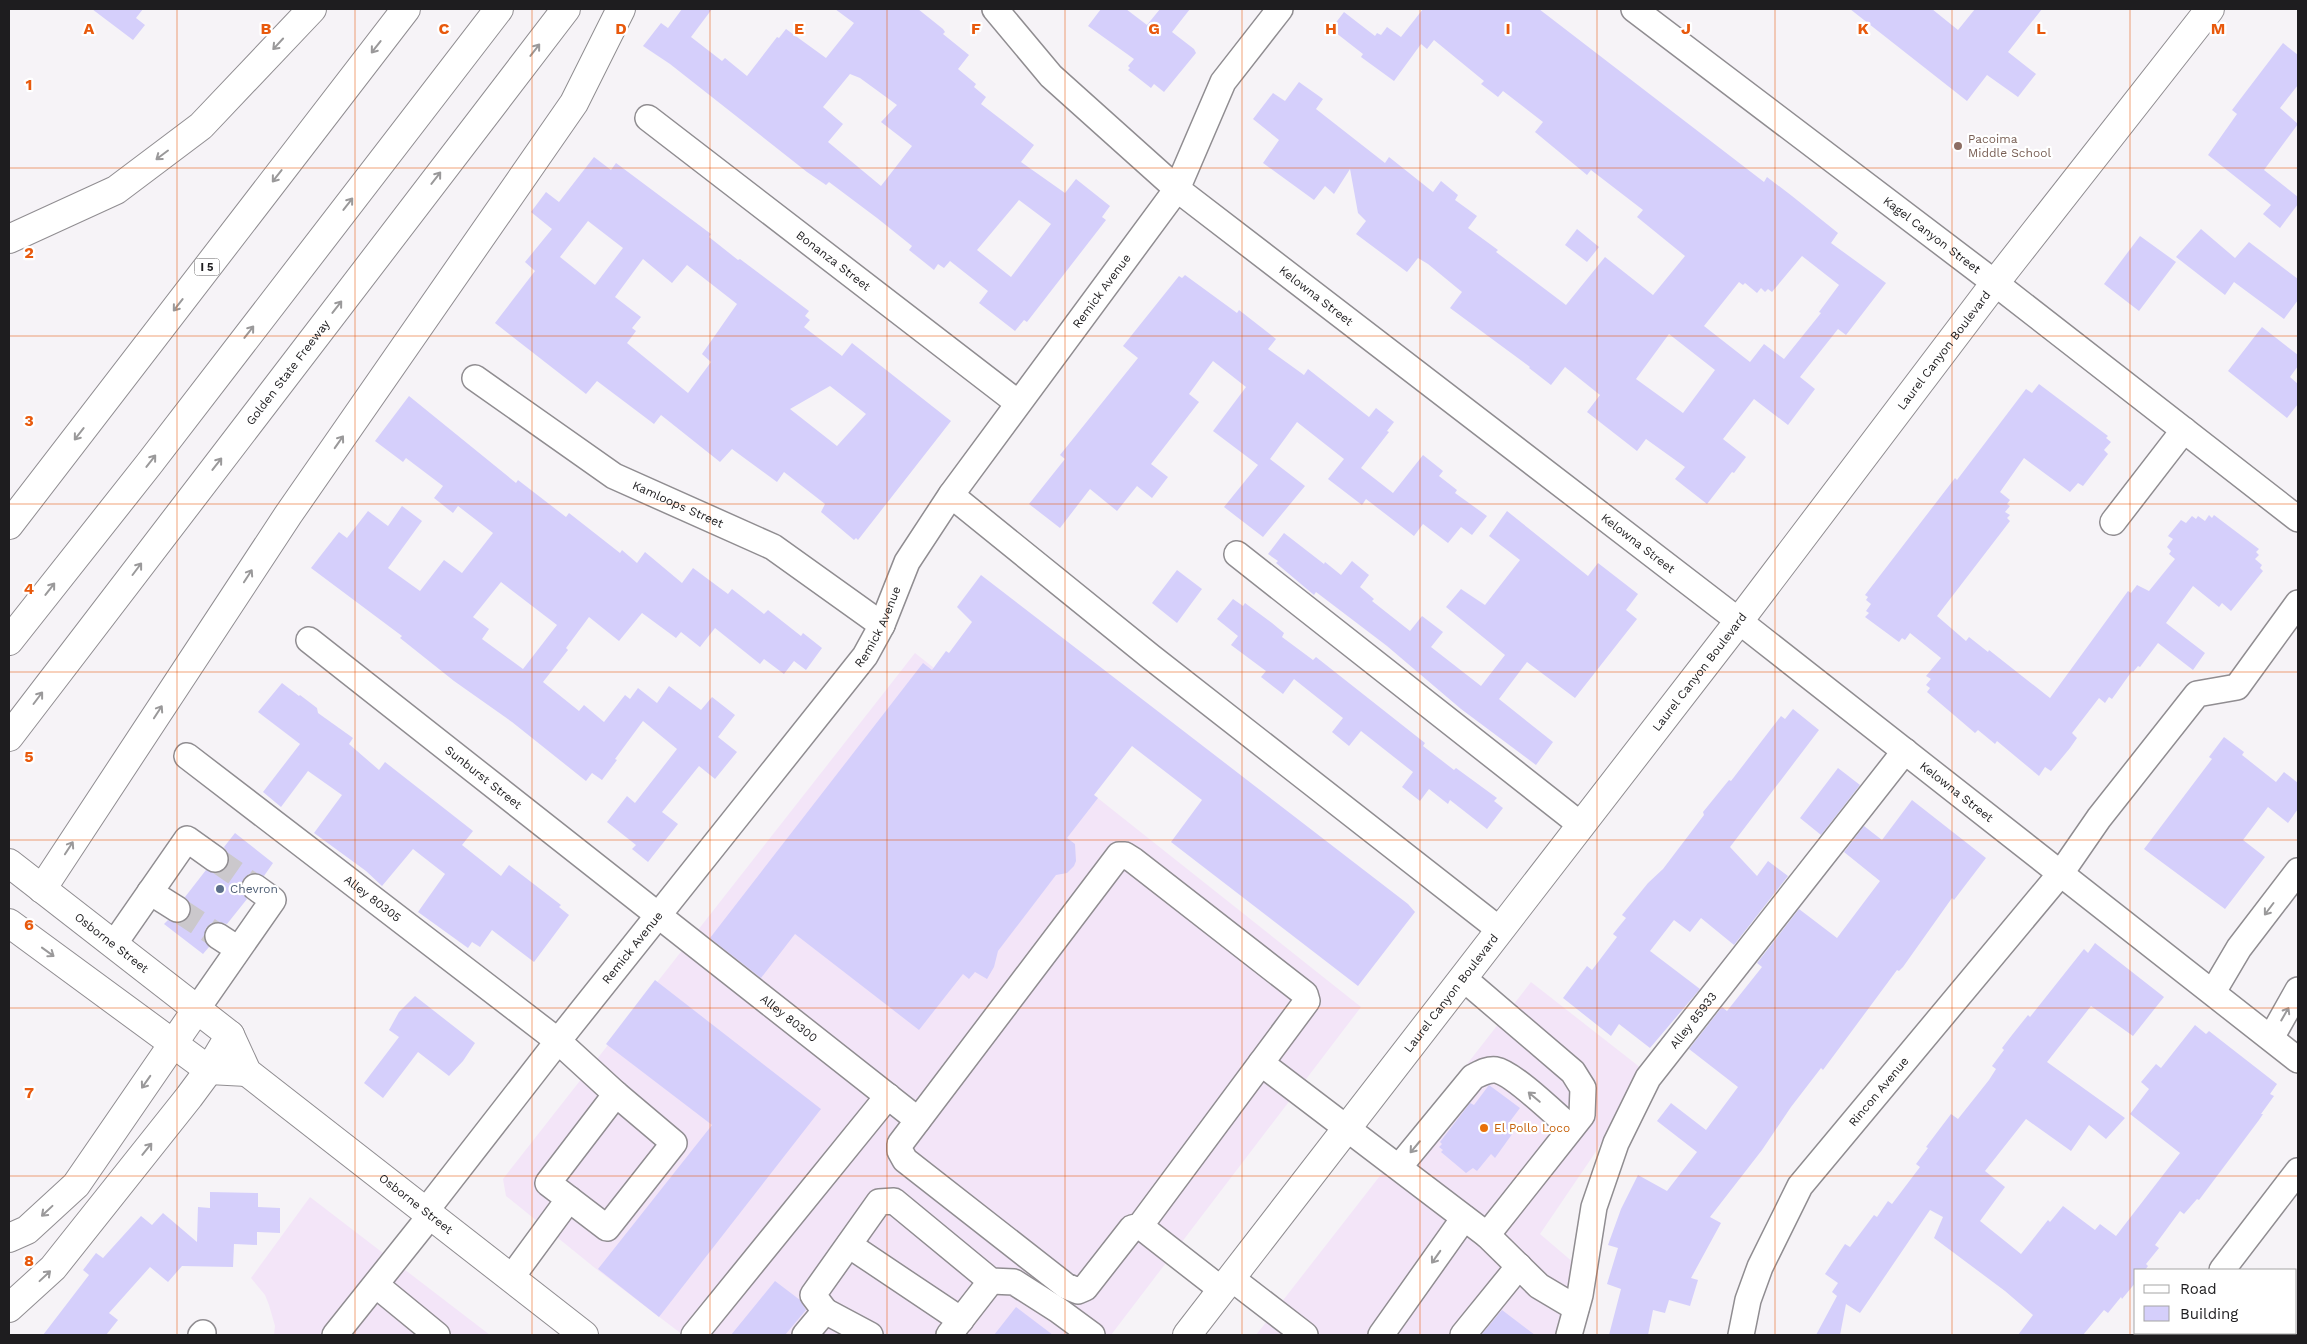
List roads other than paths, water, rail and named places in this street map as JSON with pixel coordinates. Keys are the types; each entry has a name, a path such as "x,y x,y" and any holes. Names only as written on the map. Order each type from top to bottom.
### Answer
{"main road":[{"path":"9,239 116,190 201,126 312,9"},
{"name":"I 5","path":"9,525 406,9"},
{"path":"9,641 149,464 499,9"},
{"name":"Golden State Freeway","path":"9,737 566,9"},
{"path":"42,889 288,515 574,102 621,9"},
{"name":"Laurel Canyon Boulevard","path":"1187,1335 1739,621 1995,283 2210,9"},
{"name":"Osborne Street","path":"9,863 230,1035 247,1072 584,1335"},
{"path":"9,923 209,1070 247,1072"},
{"path":"9,1238 27,1230 76,1185 197,1009"},
{"path":"9,1308 53,1268 209,1070 230,1035"}],"street":[{"name":"Kelowna Street","path":"995,9 1051,76 1177,189 1739,621 2298,1060"},
{"name":"Remick Avenue","path":"334,1335 376,1286 558,1041 660,916 865,656 882,625 906,562 951,495 1177,189 1224,82 1280,9"},
{"name":"Kagel Canyon Street","path":"1634,9 1995,283 2298,520"},
{"name":"Bonanza Street","path":"648,118 1018,403"},
{"name":"Kamloops Street","path":"475,378 614,476 773,547 882,625"},
{"path":"2114,522 2184,430"},
{"path":"951,495 1151,657 1500,930"},
{"path":"1237,554 1581,825"},
{"name":"Rincon Avenue","path":"1741,1335 1748,1300 1760,1267 1800,1186 2061,873 2099,818 2197,694 2237,687 2298,603"},
{"name":"Sunburst Street","path":"308,640 660,916"},
{"name":"Alley 85933","path":"1569,1335 1576,1308 1594,1207 1616,1143 1648,1078 1905,751"},
{"name":"Alley 80305","path":"187,756 558,1041 616,1094 674,1142 608,1228 569,1199"},
{"path":"114,944 187,839 215,859"},
{"path":"1118,855 1125,855 1133,860 1306,994 1307,1001 1140,1226 1132,1228 1085,1288 1078,1291 1066,1286 905,1160 900,1151 900,1144 918,1120 1118,855"},
{"path":"2213,992 2239,948 2298,870"},
{"path":"197,1009 228,942 273,900 256,887"},
{"path":"150,892 176,909"},
{"name":"Alley 80300","path":"660,916 918,1120"},
{"path":"1463,978 1573,1072 1583,1088 1582,1115 1487,1235"},
{"path":"2271,1038 2298,990"},
{"path":"1261,1063 1487,1235 1540,1286 1576,1308"},
{"path":"1399,1167 1474,1077 1485,1070 1496,1070 1509,1076 1572,1128"},
{"path":"510,1278 569,1199 548,1183 616,1094"},
{"path":"694,1335 888,1096"},
{"path":"2223,1269 2298,1171"},
{"path":"870,1335 825,1311 813,1295 879,1202 894,1201 992,1281 1014,1282 1058,1310 1092,1335"},
{"path":"1381,1335 1464,1218"},
{"path":"1140,1226 1304,1335"},
{"path":"849,1245 955,1328 992,1281"},
{"path":"1463,1335 1519,1266"},
{"path":"376,1286 437,1335"},
{"path":"805,1335 825,1311"}],"tunnel":[{"path":"215,859 255,887"},
{"path":"177,909 218,936"}],"place":[{"name":"Pacoima Middle School","path":"1958,146"},
{"name":"Chevron","path":"220,889"},
{"name":"El Pollo Loco","path":"1484,1128"}]}
